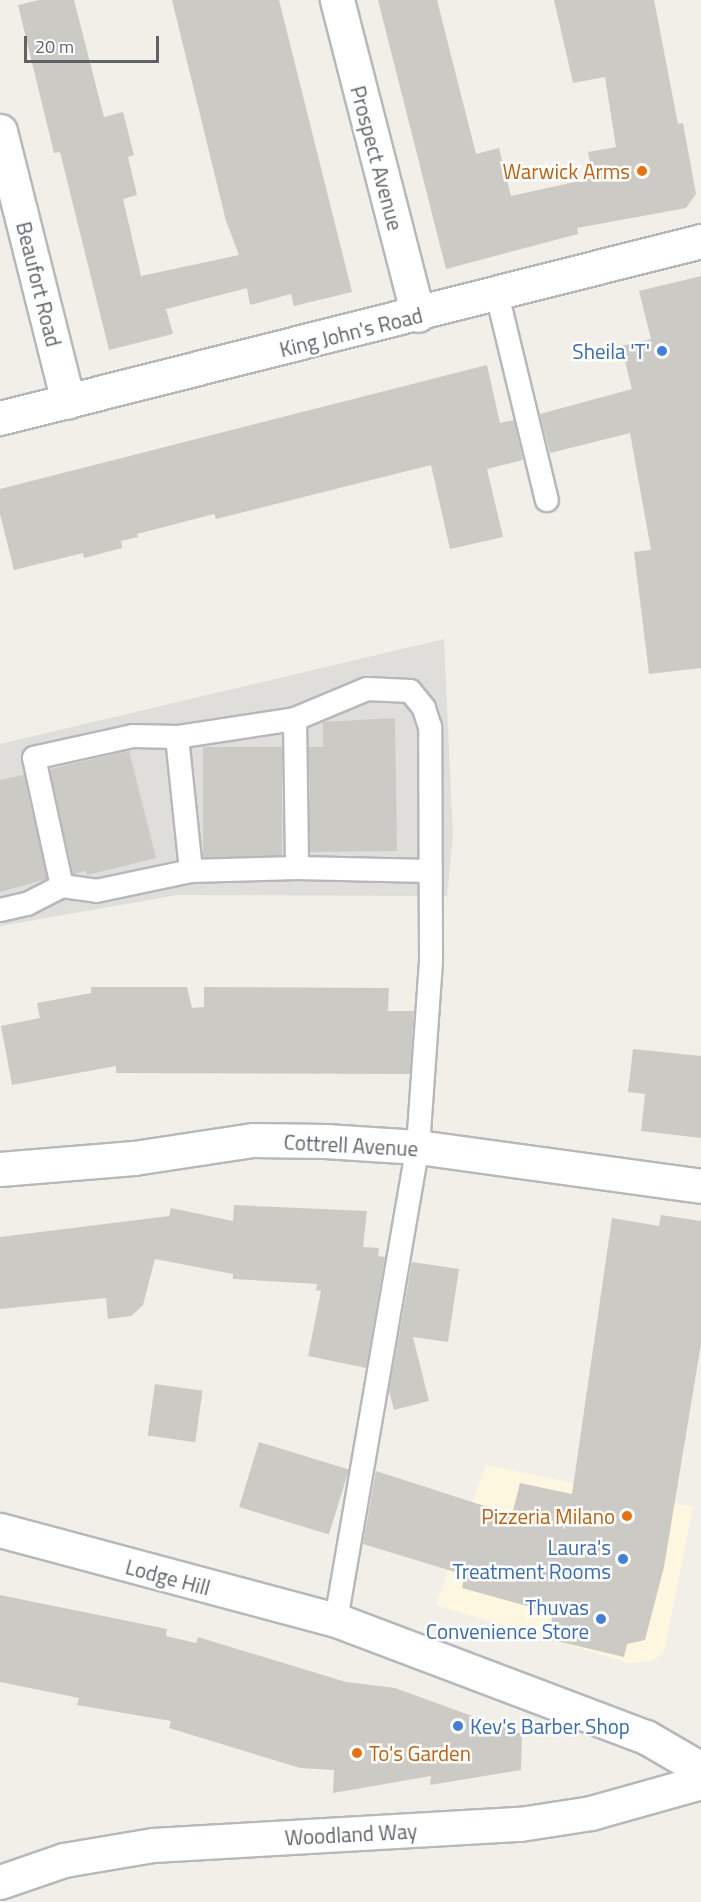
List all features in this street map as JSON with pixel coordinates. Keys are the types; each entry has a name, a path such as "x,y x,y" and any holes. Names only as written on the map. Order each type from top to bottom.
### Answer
{"street":[{"name":"Prospect Avenue","path":"337,0 418,315"},
{"name":"Beaufort Road","path":"0,131 68,402"},
{"name":"King John's Road","path":"0,418 418,315 701,241"},
{"name":"Cottrell Avenue","path":"0,1169 134,1158 253,1140 418,1147 701,1186"},
{"name":"Lodge Hill","path":"0,1530 336,1620 646,1737 701,1769"},
{"name":"Woodland Way","path":"0,1882 64,1860 153,1845 520,1824 591,1813 701,1782"}],"lane":[{"path":"497,294 547,500"},
{"path":"62,886 34,758 134,736 177,737 295,719 367,689 410,691 424,708 430,727 431,960 418,1147 336,1620"},
{"path":"295,719 297,868"},
{"path":"177,737 191,871"},
{"path":"0,910 27,904 62,886 96,891 191,871 297,868 429,872"}],"shaded area":[{"path":"444,639 453,837 447,896 178,895 0,926 0,744"},
{"path":"486,1465 693,1507 664,1653 652,1661 629,1663 436,1605"}],"building":[{"path":"39,0 74,0 104,117 123,112 134,155 128,157 137,195 123,199 141,276 239,255 226,221 172,0 279,0 352,292 294,306 291,294 250,305 247,288 166,309 173,334 109,350 60,152 54,153 18,5"},
{"path":"378,0 437,0 476,154 499,148 511,196 593,178 588,152 616,147 605,77 573,83 554,0 654,0 678,124 683,123 696,194 686,208 577,228 578,234 446,269"},
{"path":"701,276 701,668 649,674 634,552 651,550 630,433 550,453 540,414 632,389 621,346 651,339 639,291"},
{"path":"487,365 500,423 514,420 523,460 487,469 503,537 450,549 431,465 216,519 214,514 137,534 138,537 121,541 122,548 84,558 83,553 14,570 0,514 0,489"},
{"path":"395,718 397,851 310,852 309,747 323,747 323,722"},
{"path":"203,747 282,747 282,857 203,857"},
{"path":"129,751 156,858 87,875 86,871 73,874 50,769"},
{"path":"24,775 47,879 0,892 0,780"},
{"path":"91,987 187,987 192,1008 204,1007 204,987 389,988 388,1011 414,1011 410,1074 116,1073 116,1066 12,1085 1,1026 40,1018 37,1003 91,993"},
{"path":"633,1049 701,1056 701,1138 641,1131 645,1094 628,1092"},
{"path":"234,1205 367,1211 363,1247 379,1248 378,1256 385,1257 366,1368 308,1356 321,1291 316,1290 317,1284 233,1279 233,1274 155,1259 143,1305 131,1316 108,1319 106,1298 0,1309 0,1237 169,1216 171,1208 233,1221"},
{"path":"661,1215 701,1221 701,1344 664,1567 645,1640 627,1644 624,1657 548,1639 553,1613 462,1588 465,1575 363,1544 376,1471 512,1515 520,1483 572,1494 612,1218 659,1226"},
{"path":"412,1262 459,1269 448,1342 413,1337 429,1401 394,1410 389,1391"},
{"path":"155,1384 203,1391 195,1442 148,1435"},
{"path":"259,1442 349,1469 329,1535 239,1507"},
{"path":"0,1595 167,1629 166,1636 196,1643 198,1637 346,1682 395,1688 522,1734 521,1770 430,1785 431,1776 333,1793 334,1770 300,1768 169,1728 171,1721 77,1705 79,1698 0,1682"}],"place":[{"name":"Warwick Arms","path":"642,171"},
{"name":"Sheila 'T'","path":"662,351"},
{"name":"Pizzeria Milano","path":"627,1516"},
{"name":"Laura's Treatment Rooms","path":"623,1559"},
{"name":"Thuvas Convenience Store","path":"601,1619"},
{"name":"Kev's Barber Shop","path":"458,1726"},
{"name":"To's Garden","path":"357,1753"}]}
